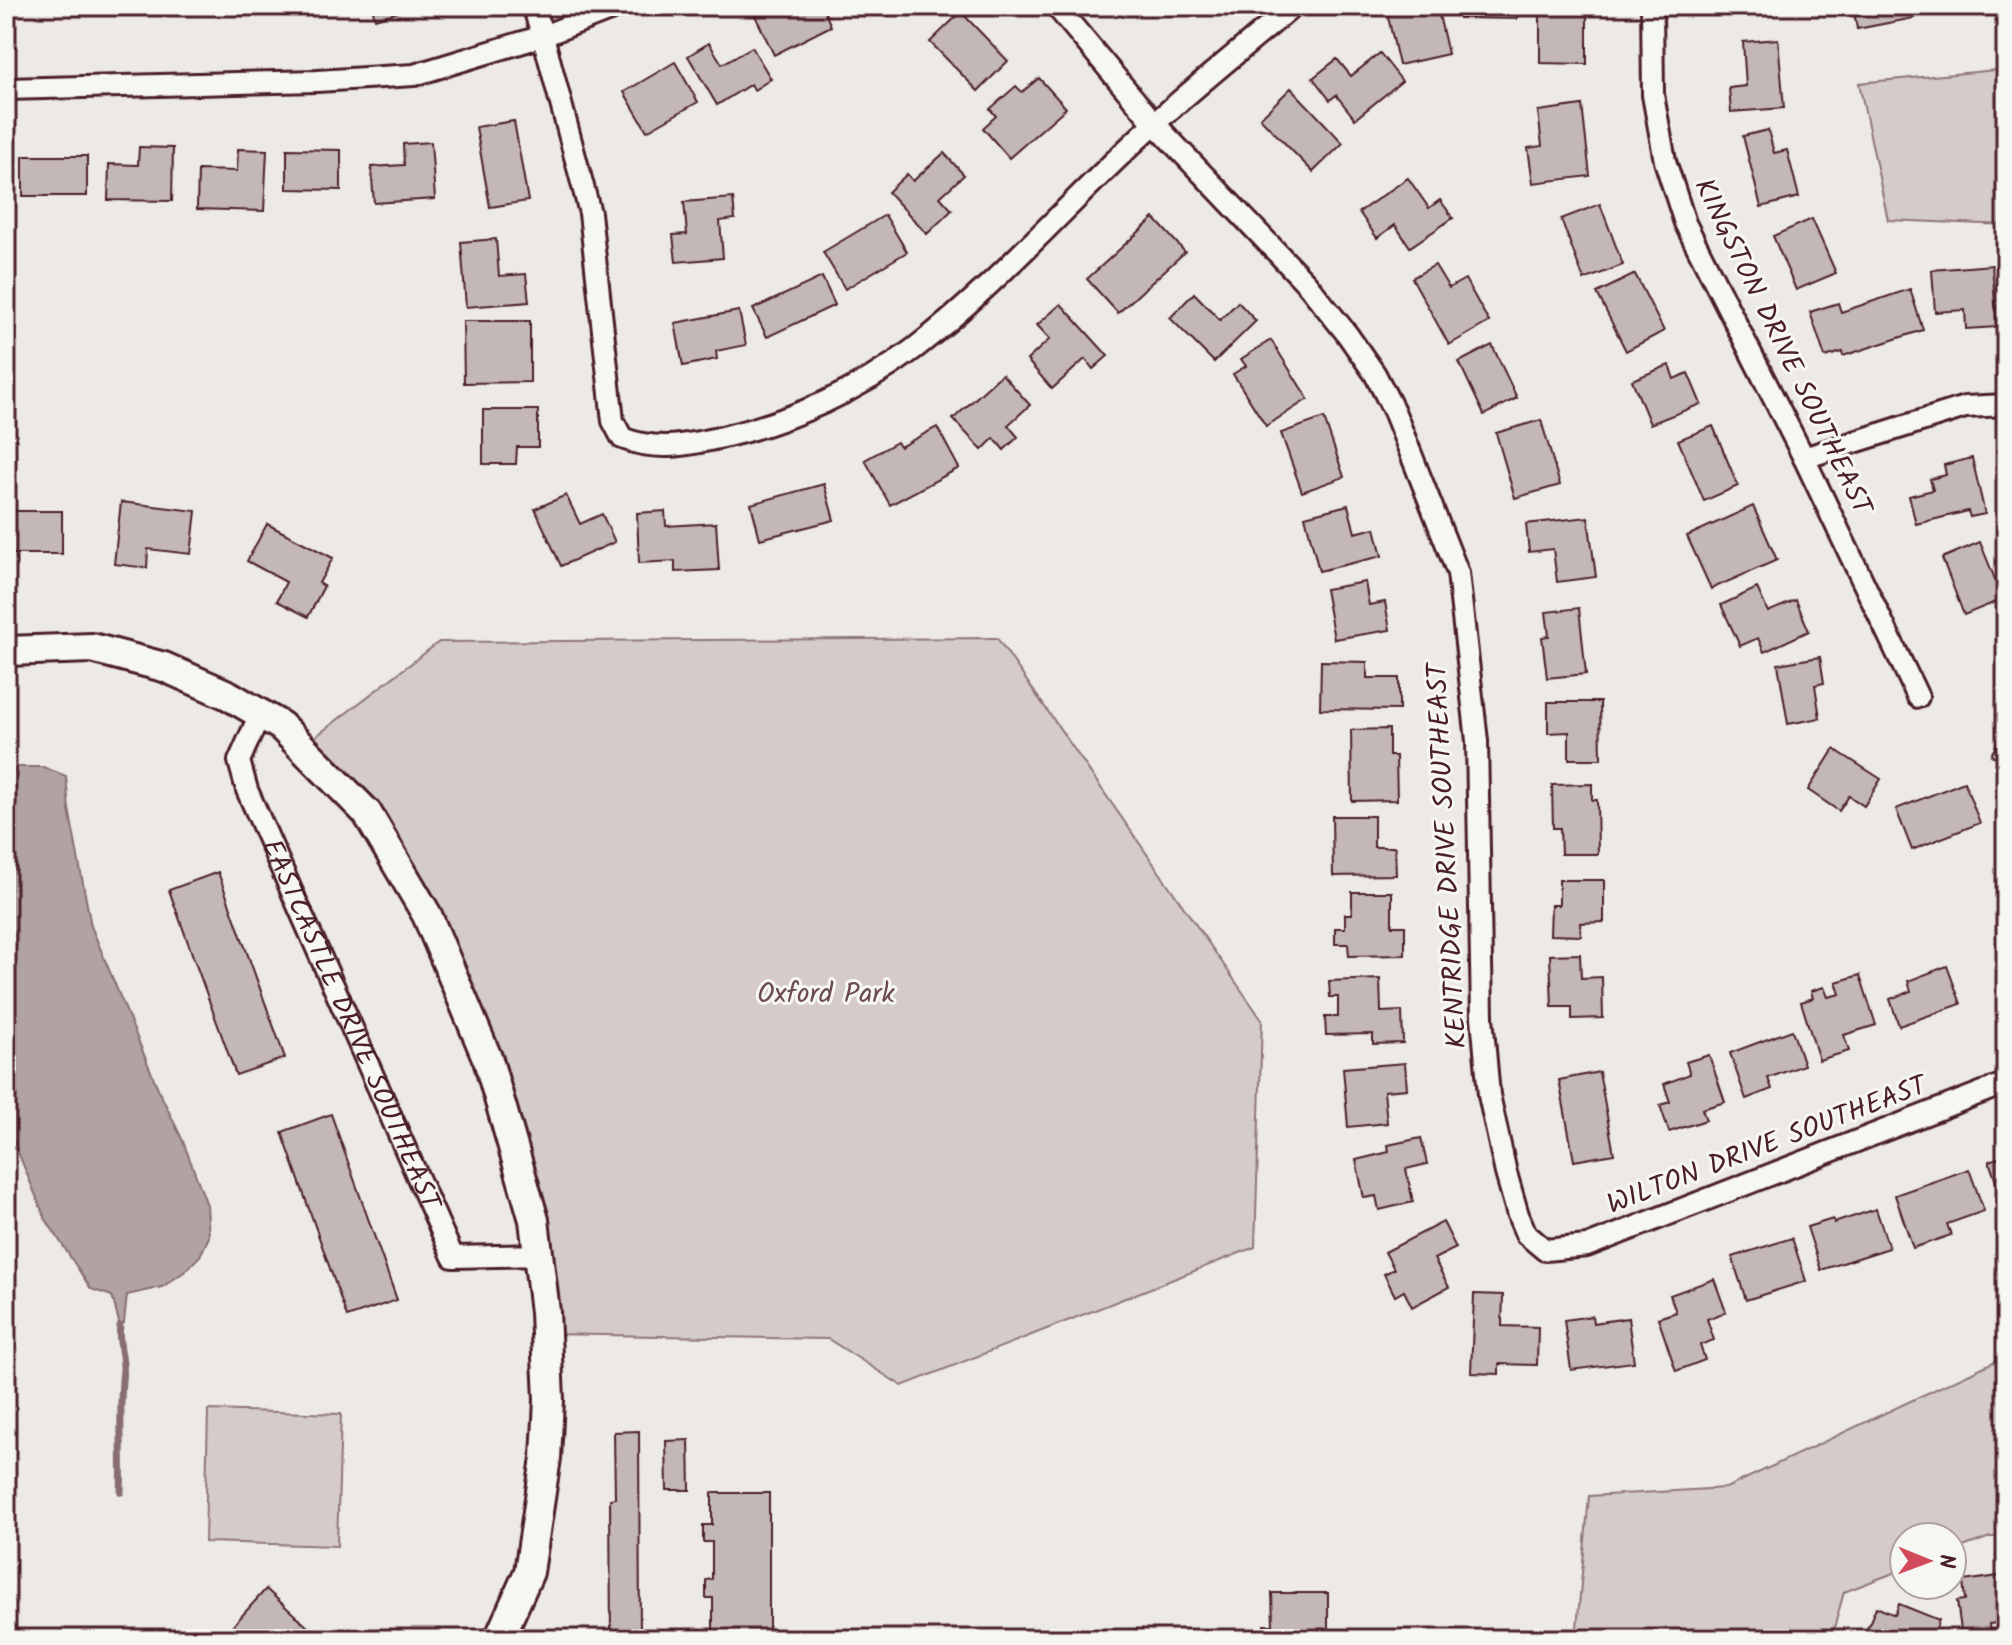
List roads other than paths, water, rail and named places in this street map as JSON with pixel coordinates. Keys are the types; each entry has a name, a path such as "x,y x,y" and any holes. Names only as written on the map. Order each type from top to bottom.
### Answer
{"street":[{"path":"533,6 590,213 613,421 622,438 641,446 676,447 803,413 853,388 914,349 963,307 1154,123 1293,6"},
{"path":"6,89 317,81 414,75 543,36 620,6"},
{"name":"KENTRIDGE DRIVE SOUTHEAST","path":"1056,6 1154,123 1307,284 1375,374 1394,411 1458,573 1477,741 1482,1017 1489,1095 1518,1215 1526,1234 1545,1250"},
{"name":"KINGSTON DRIVE SOUTHEAST","path":"1652,6 1653,95 1665,161 1685,223 1804,458 1918,697"},
{"path":"1804,458 1965,407 2006,405"},
{"path":"6,651 92,648 164,667 228,695 281,726 367,813 427,915 488,1060 534,1220 545,1312 549,1400 546,1458 529,1572 499,1639"},
{"name":"EASTCASTLE DRIVE SOUTHEAST","path":"260,714 239,761 247,790 453,1257 539,1255"},
{"name":"WILTON DRIVE SOUTHEAST","path":"1545,1250 1587,1246 2006,1083"}],"waterway":[{"path":"120,1326 123,1364 121,1492"}],"park label":[{"name":"Oxford Park","path":"826,994"}]}
